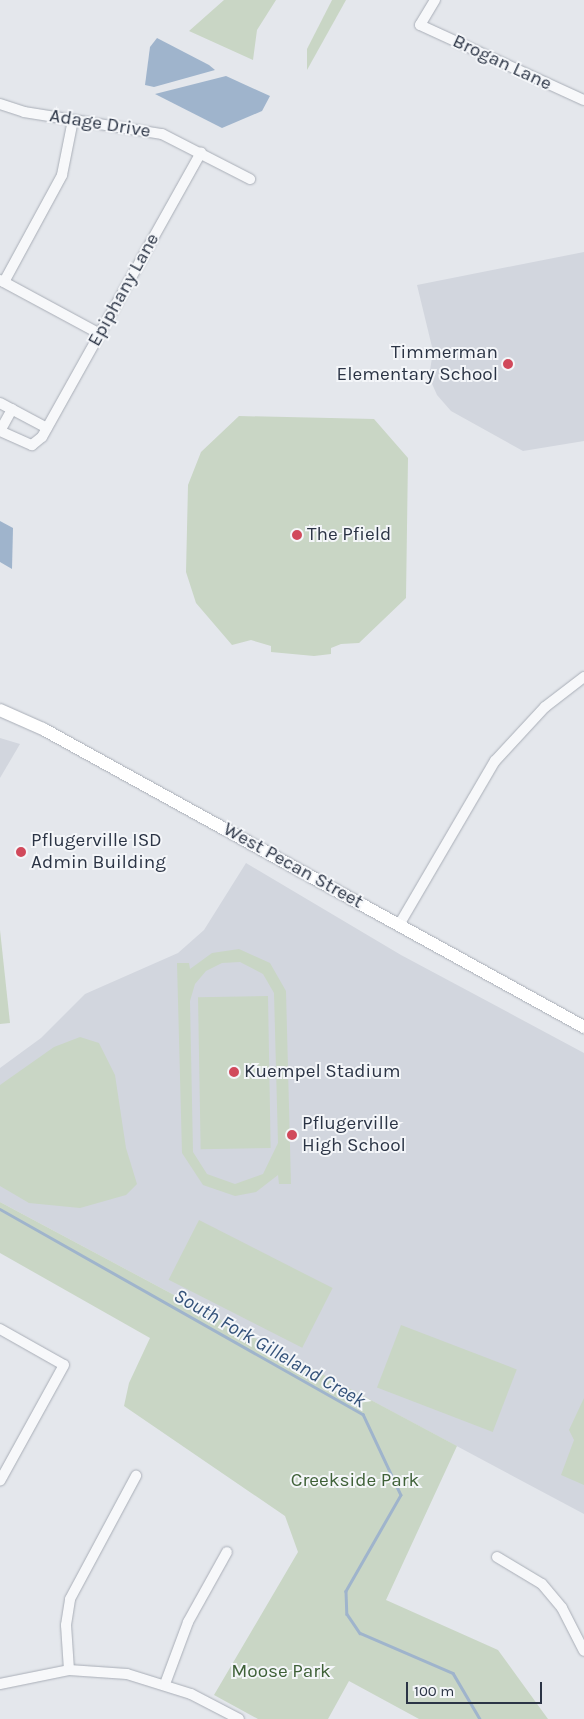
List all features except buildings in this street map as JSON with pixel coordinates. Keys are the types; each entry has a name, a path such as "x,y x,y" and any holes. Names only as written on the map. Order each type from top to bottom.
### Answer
{"main road":[{"name":"West Pecan Street","path":"0,710 43,729 584,1027"}],"street":[{"name":"Brogan Lane","path":"435,0 420,25 584,100"},
{"name":"Adage Drive","path":"0,104 72,120 129,126 202,152 250,179"},
{"path":"72,120 62,175 2,281 100,334"},
{"name":"Epiphany Lane","path":"0,431 32,445 47,428 202,152"},
{"path":"0,403 47,428"},
{"path":"0,431 12,409"},
{"path":"400,925 495,761 545,707 584,677"},
{"path":"0,1329 64,1364 0,1481"},
{"path":"69,1670 66,1625 70,1599 136,1476"},
{"path":"165,1684 188,1622 227,1552"},
{"path":"497,1557 542,1584 562,1608 583,1647"},
{"path":"0,1684 69,1670 127,1674 165,1684 239,1719"}],"shaded area":[{"name":"Timmerman Elementary School","path":"584,252 584,441 523,451 451,411 437,395 429,377 433,351 417,285"},
{"path":"0,738 20,744 0,778"},
{"name":"Pflugerville High School","path":"246,863 401,955 584,1053 584,1514 0,1202 0,1068 41,1038 85,994 178,953 204,930"}],"green space":[{"path":"224,0 276,0 257,30 253,60 189,31"},
{"path":"332,0 346,0 307,70 307,49"},
{"name":"The Pfield","path":"239,416 374,419 408,458 406,598 359,643 341,644 331,648 331,654 314,656 271,652 271,646 251,640 232,645 196,603 186,572 188,485 201,452"},
{"path":"0,930 10,1023 0,1024"},
{"path":"239,949 270,963 286,991 291,1184 279,1184 278,1175 256,1192 235,1196 203,1185 182,1153 177,963 189,963 190,969 212,953","holes":["240,962 263,974 274,993 278,1143 263,1174 235,1184 207,1174 193,1152 190,1001 195,984 206,971 222,963"]},
{"name":"Kuempel Stadium","path":"268,996 271,1148 201,1149 198,997"},
{"path":"80,1037 99,1043 115,1075 126,1148 137,1184 126,1195 80,1208 29,1203 0,1186 0,1085 54,1047"},
{"name":"Creekside Park","path":"0,1202 457,1446 386,1600 498,1650 548,1719 419,1719 349,1681 328,1719 258,1719 214,1695 298,1552 285,1516 124,1406 129,1383 150,1338 0,1253"},
{"path":"199,1220 333,1288 302,1348 169,1280"},
{"path":"401,1325 517,1369 493,1432 377,1388"},
{"path":"584,1398 584,1485 561,1475 574,1440 569,1430"}],"water":[{"path":"157,38 215,70 154,87 145,85 150,47"},
{"path":"226,76 270,96 262,111 222,128 155,94"},
{"path":"0,521 13,528 12,569 0,562"}],"waterway":[{"name":"South Fork Gilleland Creek","path":"0,1209 363,1414 401,1495 346,1591 347,1614 360,1633 453,1673 480,1719"}],"place":[{"name":"Timmerman Elementary School","path":"508,364"},
{"name":"The Pfield","path":"297,535"},
{"name":"Pflugerville ISD Admin Building","path":"21,852"},
{"name":"Kuempel Stadium","path":"234,1072"},
{"name":"Pflugerville High School","path":"292,1135"}],"park label":[{"name":"Moose Park","path":"281,1672"}]}
